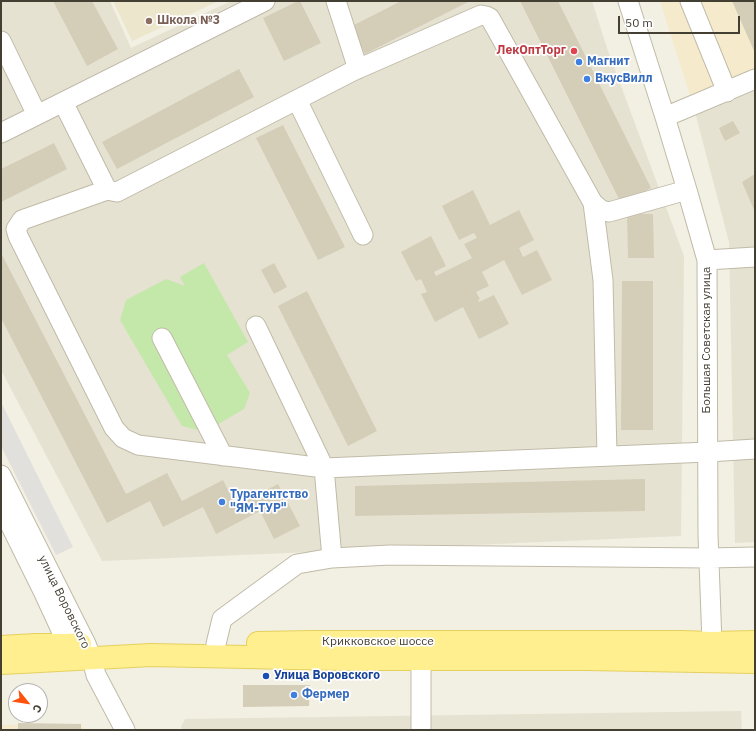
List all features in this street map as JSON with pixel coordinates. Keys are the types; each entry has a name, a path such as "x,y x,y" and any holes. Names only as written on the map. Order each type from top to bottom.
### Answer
{"main road":[{"name":"Крикковское шоссе","path":"1,647 36,645 83,656 135,645 312,642 421,651 681,642 755,642"},
{"path":"1,663 34,662 83,656 151,655 341,659 421,651 587,659 755,662"}],"street":[{"path":"1,133 265,1"},
{"path":"336,1 358,69"},
{"name":"Большая Советская улица","path":"628,1 665,117 707,260 708,535 712,643"},
{"path":"690,1 727,92"},
{"path":"607,456 603,280 593,203 490,18 486,16 481,15 358,69 117,192 107,190 22,220 16,229 18,236 114,428 123,438 138,446 324,468 708,452 755,449"},
{"path":"1,40 37,115"},
{"path":"665,117 755,79"},
{"path":"297,100 363,235"},
{"path":"63,102 107,190"},
{"path":"593,203 602,210 609,212 687,190"},
{"path":"707,260 755,257"},
{"path":"256,326 324,468 332,558"},
{"path":"162,338 223,456"},
{"name":"улица Воровского","path":"1,475 83,656 125,730"},
{"path":"1,506 43,592 83,656"},
{"path":"216,644 222,619 297,564 332,558 390,555 709,558 755,557"},
{"path":"421,651 421,730"}],"shaded area":[{"path":"1,1 110,1 131,48 231,1 592,1 607,48 684,256 681,536 102,561 1,370"},
{"name":"Школа №3","path":"113,1 219,1 132,41"},
{"path":"660,1 755,1 755,75 693,105"},
{"path":"755,86 755,542 735,543 729,242 695,112"},
{"path":"1,402 73,547 56,555 1,446"},
{"path":"741,711 742,730 183,730 181,727 185,719"},
{"path":"81,724 84,730 1,730 1,725"}],"green space":[{"path":"204,263 248,342 227,355 250,393 244,409 205,432 182,426 120,320 126,300 166,279 185,286 180,277"}],"building":[{"path":"53,1 92,1 118,49 87,66"},
{"path":"300,1 321,43 284,61 263,18"},
{"path":"401,1 470,1 365,54 352,26"},
{"path":"520,1 558,1 651,188 621,203"},
{"path":"732,1 755,1 755,53"},
{"path":"239,69 254,97 117,169 102,142"},
{"path":"733,121 740,133 725,141 719,128"},
{"path":"283,125 345,247 318,260 256,138"},
{"path":"54,143 67,169 1,202 1,169"},
{"path":"755,174 755,212 742,182"},
{"path":"473,190 490,225 519,210 534,240 519,248 523,257 537,250 552,280 522,295 504,260 482,272 489,286 476,292 480,299 478,300 479,302 494,295 509,324 479,339 463,307 435,322 421,294 427,292 421,279 416,281 401,252 431,236 446,266 434,272 436,276 472,258 464,244 477,238 474,233 459,240 442,206"},
{"path":"627,214 653,214 654,258 628,258"},
{"path":"1,253 126,494 167,473 182,501 223,480 236,506 278,484 300,526 274,539 260,511 216,534 203,507 163,527 150,501 107,523 1,318"},
{"path":"274,263 287,287 274,294 261,270"},
{"path":"622,281 653,281 653,430 621,430"},
{"path":"307,291 377,431 348,446 278,306"},
{"path":"645,479 645,511 355,516 355,486"},
{"path":"243,685 310,685 309,706 243,707"},
{"path":"18,723 81,724 81,730 18,730"}],"place":[{"name":"Школа №3","path":"149,21"},
{"name":"ЛекОптТорг","path":"574,51"},
{"name":"Магнит","path":"579,62"},
{"name":"ВкусВилл","path":"587,79"},
{"name":"Турагентство \"ЯМ-ТУР\"","path":"222,502"},
{"name":"Улица Воровского","path":"266,676"},
{"name":"Фермер","path":"294,695"}]}
